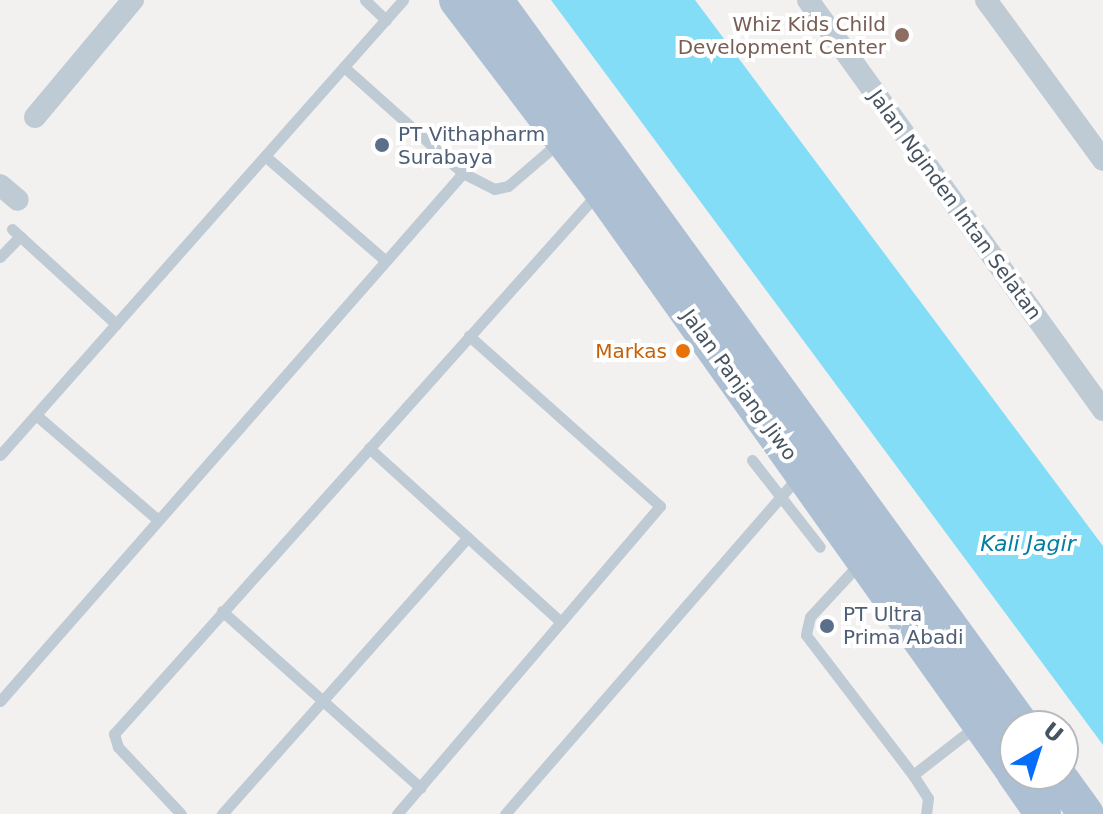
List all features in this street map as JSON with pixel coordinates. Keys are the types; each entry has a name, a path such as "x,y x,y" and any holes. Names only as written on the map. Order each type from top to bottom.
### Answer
{"main road":[{"name":"Jalan Panjang Jiwo","path":"457,0 601,190 645,232"},
{"name":"Jalan Panjang Jiwo","path":"495,0 672,271 1010,710"},
{"name":"Jalan Panjang Jiwo","path":"672,271 792,484 865,558 999,751"},
{"name":"Jalan Panjang Jiwo","path":"1026,790 1043,814"},
{"path":"1069,790 1086,814"}],"street":[{"path":"35,117 133,0"},
{"name":"Jalan Nginden Intan Selatan","path":"808,0 1103,410"},
{"path":"986,0 1103,160"},
{"path":"0,185 18,200"}],"lane":[{"path":"365,0 386,20"},
{"path":"0,455 403,0"},
{"path":"344,67 463,173 502,189 562,139"},
{"path":"265,156 386,261"},
{"path":"0,701 463,173"},
{"path":"181,814 113,737 222,611 601,190"},
{"path":"0,257 16,232 116,324"},
{"path":"397,814 658,511 659,501 469,336"},
{"path":"36,415 158,520"},
{"path":"369,448 561,622"},
{"path":"752,460 792,484 820,547"},
{"path":"505,814 792,484"},
{"path":"222,814 468,537"},
{"path":"865,558 810,617 806,635 913,775 928,798 926,814"},
{"path":"222,611 421,788"},
{"path":"913,775 980,723"}],"water":[{"name":"Kali Jagir","path":"551,0 695,0 1103,546 1103,745"}],"place":[{"name":"Whiz Kids Child Development Center","path":"902,35"},
{"name":"PT Vithapharm Surabaya","path":"382,145"},
{"name":"Markas","path":"683,351"},
{"name":"PT Ultra Prima Abadi","path":"827,626"}]}
